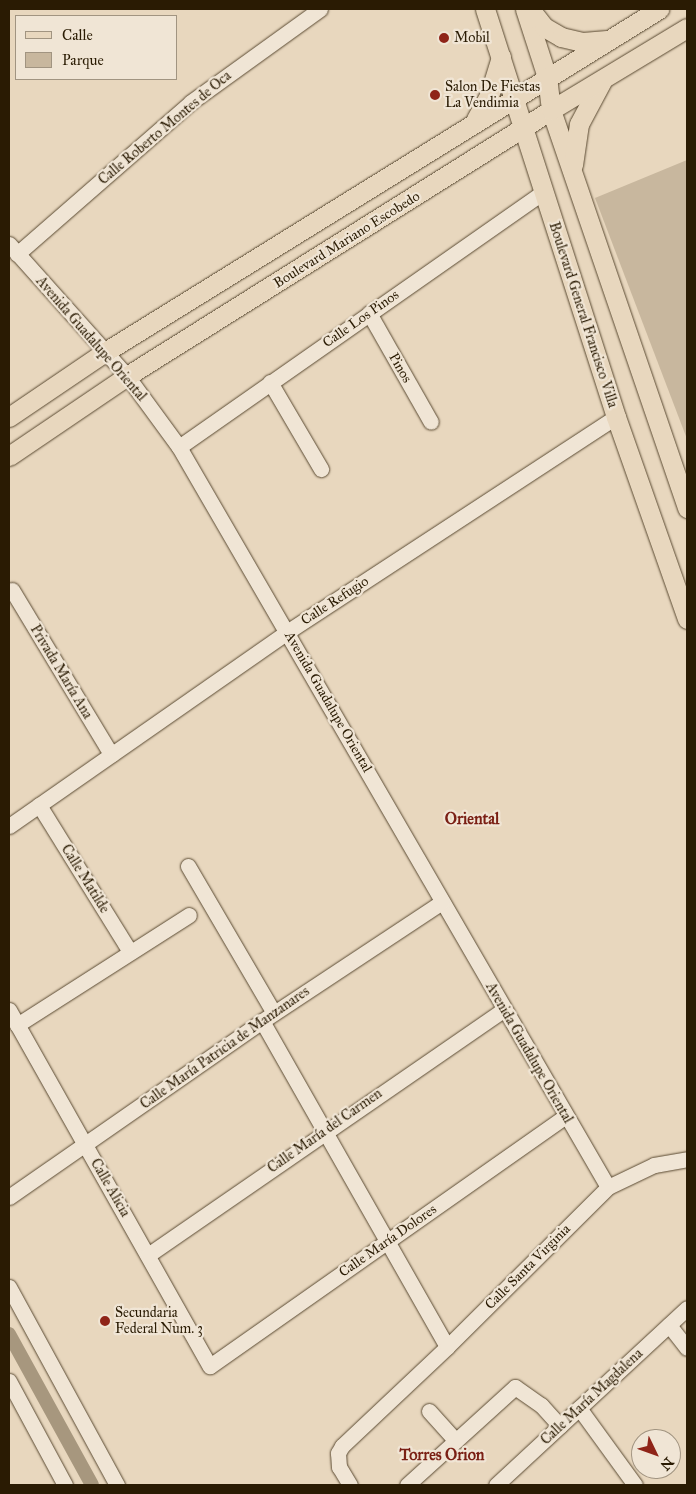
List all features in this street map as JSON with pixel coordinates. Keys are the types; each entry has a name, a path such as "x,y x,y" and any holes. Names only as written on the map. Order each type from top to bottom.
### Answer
{"main road":[{"name":"Boulevard General Francisco Villa","path":"485,9 501,56 522,130 616,417 687,618"},
{"path":"525,9 547,77 551,110 687,508"},
{"path":"529,9 544,27 561,37 583,42 616,37"},
{"path":"9,417 105,352 659,9"},
{"name":"Boulevard Mariano Escobedo","path":"9,456 127,376 522,130 605,76 687,28"},
{"path":"472,124 488,96 501,56"},
{"path":"572,168 579,124 605,76"}],"street":[{"name":"Calle Roberto Montes de Oca","path":"13,249 191,102 320,9"},
{"name":"Calle Los Pinos","path":"179,447 543,192"},
{"name":"Avenida Guadalupe Oriental","path":"13,249 127,376 179,447 288,632 608,1187"},
{"name":"Pinos","path":"369,313 431,422"},
{"path":"270,382 322,469"},
{"name":"Calle Refugio","path":"9,826 288,632 616,417"},
{"name":"Privada María Ana","path":"12,590 111,754"},
{"name":"Calle Matilde","path":"40,805 130,952"},
{"path":"188,866 268,1017 323,1132 447,1348"},
{"name":"Calle María Patricia de Manzanares","path":"9,1197 268,1017 442,902"},
{"path":"17,1025 189,915"},
{"name":"Calle María del Carmen","path":"148,1255 323,1132 504,1009"},
{"name":"Calle Alicia","path":"9,1010 210,1366"},
{"name":"Calle María Dolores","path":"210,1366 566,1116"},
{"name":"Calle Santa Virginia","path":"350,1485 339,1467 338,1452 342,1446 447,1348 608,1187 654,1165 687,1159"},
{"path":"9,1288 117,1485"},
{"name":"Calle María Magdalena","path":"496,1485 687,1308"},
{"path":"669,1325 687,1348"},
{"path":"9,1381 65,1485"},
{"path":"407,1485 515,1388 541,1406 560,1426"},
{"path":"579,1408 635,1485"},
{"path":"429,1411 456,1440"}],"green space":[{"path":"687,160 687,439 595,198"}],"waterway":[{"path":"9,1334 92,1485"}],"place":[{"name":"Mobil","path":"444,38"},
{"name":"Salon De Fiestas La Vendimia","path":"435,95"},
{"name":"Secundaria Federal Num. 3","path":"105,1321"}],"district":[{"name":"Oriental","path":"472,819"},
{"name":"Torres Orion","path":"442,1455"}]}
